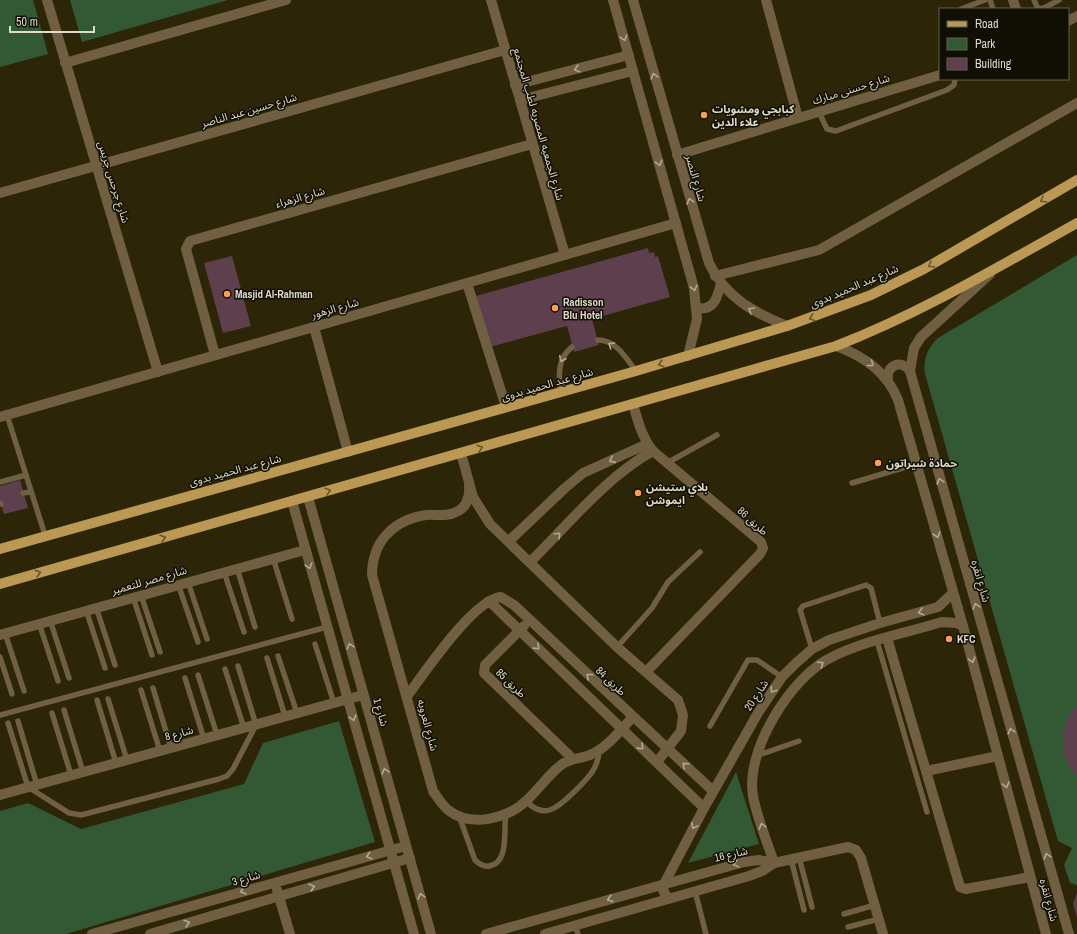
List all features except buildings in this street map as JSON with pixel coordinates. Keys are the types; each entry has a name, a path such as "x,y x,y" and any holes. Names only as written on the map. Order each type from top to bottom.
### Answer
{"main road":[{"name":"شارع عبد الحميد بدوى","path":"0,548 560,393 787,326 871,295 924,269 1077,180"},
{"path":"0,584 836,346 906,317 1077,223"}],"street":[{"name":"شارع جرجس جريس","path":"47,0 158,372"},
{"path":"65,62 286,0"},
{"name":"شارع الجمعيه المصريه لطب المجتمع","path":"491,0 565,255"},
{"path":"613,0 694,288 697,308 696,330 688,356"},
{"name":"شارع النصر","path":"633,0 704,252 718,280 729,294 748,309 787,326"},
{"path":"766,0 798,118"},
{"name":"شارع حسين عبد الناصر","path":"0,193 505,50"},
{"path":"515,85 629,55"},
{"path":"520,100 633,71"},
{"name":"شارع حسنى مبارك","path":"677,155 939,75"},
{"path":"697,308 707,308 715,302 718,280 819,250 1077,103"},
{"name":"شارع الزهراء","path":"215,355 186,249 190,241 532,144"},
{"name":"شارع الزهور","path":"4,416 676,223"},
{"name":"شارع انقره","path":"999,266 921,337 914,348 910,371 1069,934"},
{"path":"467,283 506,408"},
{"path":"314,327 348,452"},
{"name":"شارع انقره","path":"836,346 866,360 888,380 898,400 954,593 1046,934"},
{"path":"888,380 890,368 895,364 907,366 910,371"},
{"name":"طريق 86","path":"633,404 639,427 650,447 761,542 763,548 760,554 646,672"},
{"path":"508,542 583,473 650,447"},
{"path":"530,562 616,477 650,447"},
{"path":"461,453 469,484 483,515 508,542 617,647 678,700 681,707 683,723 681,731 668,750 657,762"},
{"name":"شارع العروبه","path":"469,484 469,497 463,508 456,513 424,516 403,523 385,536 374,554 372,575 408,695 433,791 448,810 458,816 483,820 506,813 526,801 560,766 573,759 598,751 633,718"},
{"name":"شارع 1","path":"308,497 431,934"},
{"path":"292,501 414,934"},
{"name":"شارع مصر للتعمير","path":"2,634 305,550"},
{"name":"شارع 20","path":"664,884 713,791 758,713 782,677 812,649 840,635 938,607 954,593"},
{"name":"طريق 84","path":"489,601 502,597 514,605 633,718 713,791"},
{"path":"408,695 468,619 489,601 704,808"},
{"name":"طريق 85","path":"529,620 485,665 484,673 573,759"},
{"path":"774,863 753,796 752,778 756,756 772,721 798,684 813,669 831,657 882,639 942,622 956,623 963,626"},
{"path":"882,639 926,771 962,888 966,889 1030,876"},
{"name":"شارع 8","path":"0,795 348,700 363,694"},
{"path":"758,713 772,721"},
{"path":"926,771 998,756"},
{"name":"شارع 3","path":"92,934 406,846"},
{"path":"545,934 573,930 668,899 755,874 774,863 843,846 856,850 861,858 883,934"},
{"path":"150,934 410,858"},
{"name":"شارع 16","path":"486,934 522,929 664,884 752,860 774,863"},
{"path":"275,882 290,934"},
{"path":"664,884 664,893 668,899"}],"lane":[{"path":"964,8 985,0"},
{"path":"1034,0 1037,7 1040,8"},
{"path":"1044,8 1059,0"},
{"path":"819,112 827,129 836,131 947,90 954,85 955,80"},
{"path":"598,340 603,340 617,348 636,371"},
{"path":"560,393 559,366 566,352 572,347"},
{"path":"4,416 26,475 44,535"},
{"path":"667,463 717,435"},
{"path":"852,483 916,464"},
{"path":"0,482 26,475"},
{"path":"24,493 31,492"},
{"path":"617,647 652,608 668,582 700,552"},
{"path":"273,558 292,619"},
{"path":"237,568 255,627"},
{"path":"224,572 244,632"},
{"path":"183,583 207,639"},
{"path":"183,583 198,642"},
{"path":"812,649 800,610 803,606 866,585 872,590 880,623"},
{"path":"137,596 160,652"},
{"path":"137,596 152,655"},
{"path":"96,607 115,665"},
{"path":"86,610 105,668"},
{"path":"50,620 70,678"},
{"path":"39,623 58,681"},
{"path":"0,715 327,627"},
{"path":"2,634 24,691"},
{"path":"882,639 927,812"},
{"path":"315,644 334,703"},
{"path":"278,656 297,713"},
{"path":"0,657 12,694"},
{"path":"267,658 286,716"},
{"path":"710,726 748,660 755,659 782,677"},
{"path":"8,723 33,786 69,813 81,815 227,776 234,769 256,724 238,666"},
{"path":"226,669 244,728"},
{"path":"198,675 216,735"},
{"path":"185,678 204,739"},
{"path":"152,688 171,748"},
{"path":"141,690 160,751"},
{"path":"108,699 127,760"},
{"path":"97,700 116,763"},
{"path":"64,710 83,772"},
{"path":"52,713 71,775"},
{"path":"18,721 33,786"},
{"path":"756,756 799,741"},
{"path":"526,801 530,806 541,810 558,808 590,776 597,762 598,751"},
{"path":"458,816 475,860 486,866 498,862 502,857 504,850 506,813"},
{"path":"795,858 812,907"},
{"path":"795,858 804,910"},
{"path":"695,891 706,934"},
{"path":"844,914 875,905"},
{"path":"848,927 879,919"}],"green space":[{"path":"0,0 33,0 48,54 0,67"},
{"path":"70,0 228,0 82,42"},
{"path":"1077,255 1077,885 1070,883 1064,865 1072,848 1058,841 925,374 925,359 931,346 938,338"},
{"path":"339,721 375,842 66,934 0,934 0,811 28,803 81,829 244,784 263,743"},
{"path":"736,772 759,844 688,863"}],"place":[{"name":"كبابجي ومشويات علاء الدين","path":"704,115"},
{"name":"Masjid Al-Rahman","path":"227,294"},
{"name":"Radisson Blu Hotel","path":"555,308"},
{"name":"حمادة شيراتون","path":"878,463"},
{"name":"بلاي ستيشن ايموشن","path":"638,493"},
{"name":"KFC","path":"949,639"}]}
